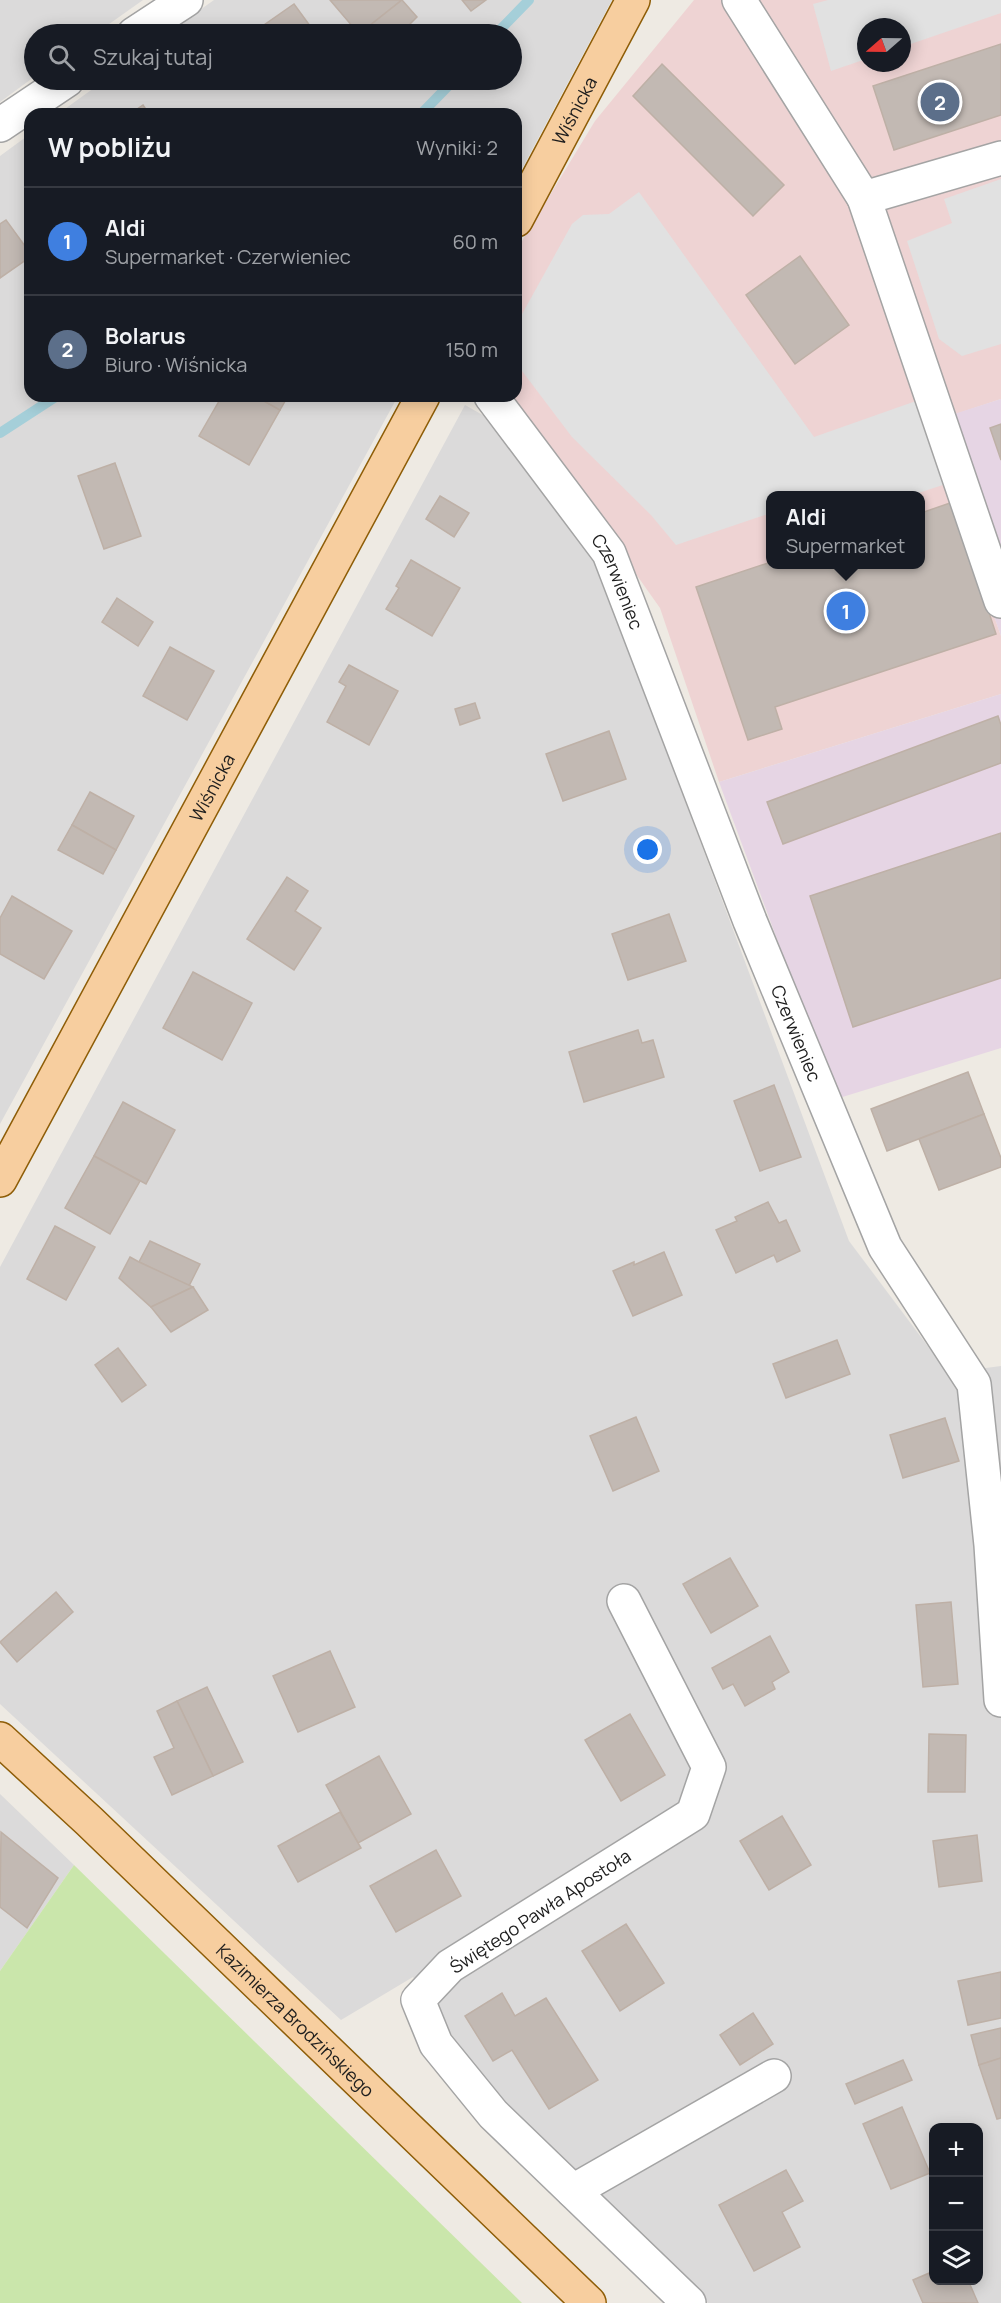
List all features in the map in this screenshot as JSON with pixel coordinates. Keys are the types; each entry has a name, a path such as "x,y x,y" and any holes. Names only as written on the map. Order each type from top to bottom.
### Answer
{"main road":[{"name":"Wiśnicka","path":"522,209 633,0"},
{"name":"Wiśnicka","path":"0,1180 420,402"},
{"name":"Kazimierza Brodzińskiego","path":"0,1739 89,1821 589,2303"}],"street":[{"path":"149,24 186,0"},
{"path":"739,0 864,198 1001,601"},
{"path":"25,108 52,90"},
{"path":"0,125 24,109"},
{"path":"864,198 1001,158"},
{"name":"Czerwieniec","path":"496,402 609,553 750,921 885,1247 974,1384 991,1545 1001,1700"},
{"name":"Świętego Pawła Apostoła","path":"624,1600 709,1767 693,1814 450,1966 418,2000 436,2044 493,2114 689,2303"},
{"path":"573,2191 774,2076"}],"shaded area":[{"path":"0,0 143,0 109,24 24,24 24,84 0,102"},
{"path":"214,0 612,0 522,169 522,108 66,108 91,90 522,90 522,24 180,24"},
{"path":"694,0 1001,0 1001,399 926,424 1001,636 1001,694 719,782 660,608 514,402 522,402 522,241 595,121"},
{"path":"828,0 1001,0 1001,13 911,44 911,18 857,18 857,62 831,71 813,4"},
{"path":"24,138 24,402 395,402 0,1124 0,156"},
{"path":"1001,179 1001,344 962,356 939,339 907,241 952,223 944,199"},
{"path":"639,192 814,437 916,401 946,484 924,491 766,491 766,515 676,545 651,515 572,437 522,371 522,314 572,224 583,215 609,214"},
{"path":"1001,399 1001,636 926,423"},
{"path":"465,405 495,422 595,559 849,1241 948,1373 1001,1366 1001,2303 708,2303 497,2102 413,1977 341,2020 0,1704 0,1267"},
{"path":"1001,694 1001,1048 836,1099 719,782"},
{"path":"0,1794 74,1865 0,1971"}],"green space":[{"path":"74,1865 522,2303 0,2303 0,1971"}],"building":[{"path":"330,0 402,0 372,24 350,24"},
{"path":"402,0 417,17 410,24 372,24"},
{"path":"462,0 486,0 471,11"},
{"path":"294,4 309,24 265,24"},
{"path":"1001,44 1001,115 894,150 873,86"},
{"path":"662,64 784,185 753,216 633,96"},
{"path":"6,220 24,245 24,261 0,278 0,224"},
{"path":"800,256 849,325 795,364 746,295"},
{"path":"219,402 266,402 280,410 249,465 199,436"},
{"path":"266,402 285,402 280,410"},
{"path":"1001,424 1001,460 990,428"},
{"path":"115,463 141,536 104,549 78,476"},
{"path":"440,496 469,513 454,537 426,519"},
{"path":"953,502 996,634 775,707 782,729 748,740 696,587 766,564 766,569 925,569 925,512"},
{"path":"411,560 460,588 432,636 386,609 399,588 396,586"},
{"path":"117,598 153,622 138,646 102,622"},
{"path":"170,647 214,671 187,720 143,696"},
{"path":"349,665 398,691 369,745 327,722 346,686 339,682"},
{"path":"475,703 480,718 460,725 455,709"},
{"path":"998,716 1001,725 1001,763 783,844 767,802"},
{"path":"609,731 626,779 563,801 546,754"},
{"path":"90,792 134,816 116,850 72,825"},
{"path":"72,825 116,850 103,874 58,850"},
{"path":"1001,833 1001,978 853,1027 810,896"},
{"path":"287,877 308,891 295,911 321,928 294,970 247,939"},
{"path":"12,896 72,931 44,979 0,954 0,918"},
{"path":"669,914 686,961 628,980 612,934"},
{"path":"193,972 252,1003 222,1060 163,1028"},
{"path":"638,1030 642,1043 653,1040 664,1077 584,1102 569,1052"},
{"path":"968,1072 984,1114 887,1151 871,1109"},
{"path":"774,1085 801,1157 760,1171 734,1101"},
{"path":"123,1102 175,1130 146,1184 94,1156"},
{"path":"984,1114 1001,1158 1001,1167 939,1190 919,1139"},
{"path":"94,1156 140,1181 110,1234 65,1208"},
{"path":"768,1202 779,1223 786,1220 800,1251 777,1262 774,1255 736,1273 716,1230 737,1221 735,1217"},
{"path":"55,1226 95,1247 66,1300 27,1279"},
{"path":"150,1241 200,1264 189,1286 139,1262"},
{"path":"664,1252 682,1295 633,1316 613,1271"},
{"path":"130,1257 193,1287 151,1307 119,1278"},
{"path":"193,1287 208,1310 171,1332 151,1307"},
{"path":"837,1340 850,1374 786,1398 773,1364"},
{"path":"118,1348 146,1385 122,1402 95,1365"},
{"path":"636,1417 659,1471 613,1491 590,1436"},
{"path":"945,1418 959,1461 903,1478 890,1435"},
{"path":"730,1558 758,1606 711,1633 683,1584"},
{"path":"56,1592 73,1612 17,1662 0,1642"},
{"path":"951,1602 958,1684 923,1687 916,1605"},
{"path":"770,1636 789,1672 772,1682 775,1689 745,1706 733,1684 723,1689 712,1668"},
{"path":"330,1651 355,1707 298,1732 273,1676"},
{"path":"207,1687 243,1762 213,1776 177,1701"},
{"path":"177,1701 213,1776 172,1795 154,1757 174,1748 157,1711"},
{"path":"630,1714 665,1775 621,1801 585,1740"},
{"path":"929,1734 966,1735 965,1792 928,1792"},
{"path":"379,1756 411,1814 358,1843 326,1785"},
{"path":"340,1812 361,1848 298,1882 278,1846"},
{"path":"782,1816 811,1865 769,1890 740,1841"},
{"path":"1,1832 58,1878 27,1928 0,1907"},
{"path":"977,1835 982,1881 939,1887 933,1841"},
{"path":"436,1850 461,1896 396,1932 370,1886"},
{"path":"626,1924 664,1983 620,2011 582,1951"},
{"path":"1001,1972 1001,2018 968,2025 958,1981"},
{"path":"502,1993 515,2016 546,1998 598,2080 549,2109 512,2050 493,2061 465,2016"},
{"path":"753,2013 773,2044 740,2065 720,2035"},
{"path":"1001,2028 1001,2058 979,2065 971,2035"},
{"path":"1001,2058 1001,2118 997,2119 979,2065"},
{"path":"903,2060 912,2080 855,2104 846,2084"},
{"path":"902,2107 929,2173 891,2189 863,2124"},
{"path":"786,2170 803,2201 782,2212 800,2247 754,2271 719,2205"},
{"path":"929,2273 929,2285 970,2285 978,2303 923,2303 913,2280"}],"waterway":[{"path":"506,24 529,0"},
{"path":"427,108 444,90"},
{"path":"0,433 48,402"}],"place":[{"name":"Bolarus","path":"940,102"},
{"name":"Aldi","path":"846,611"}]}
